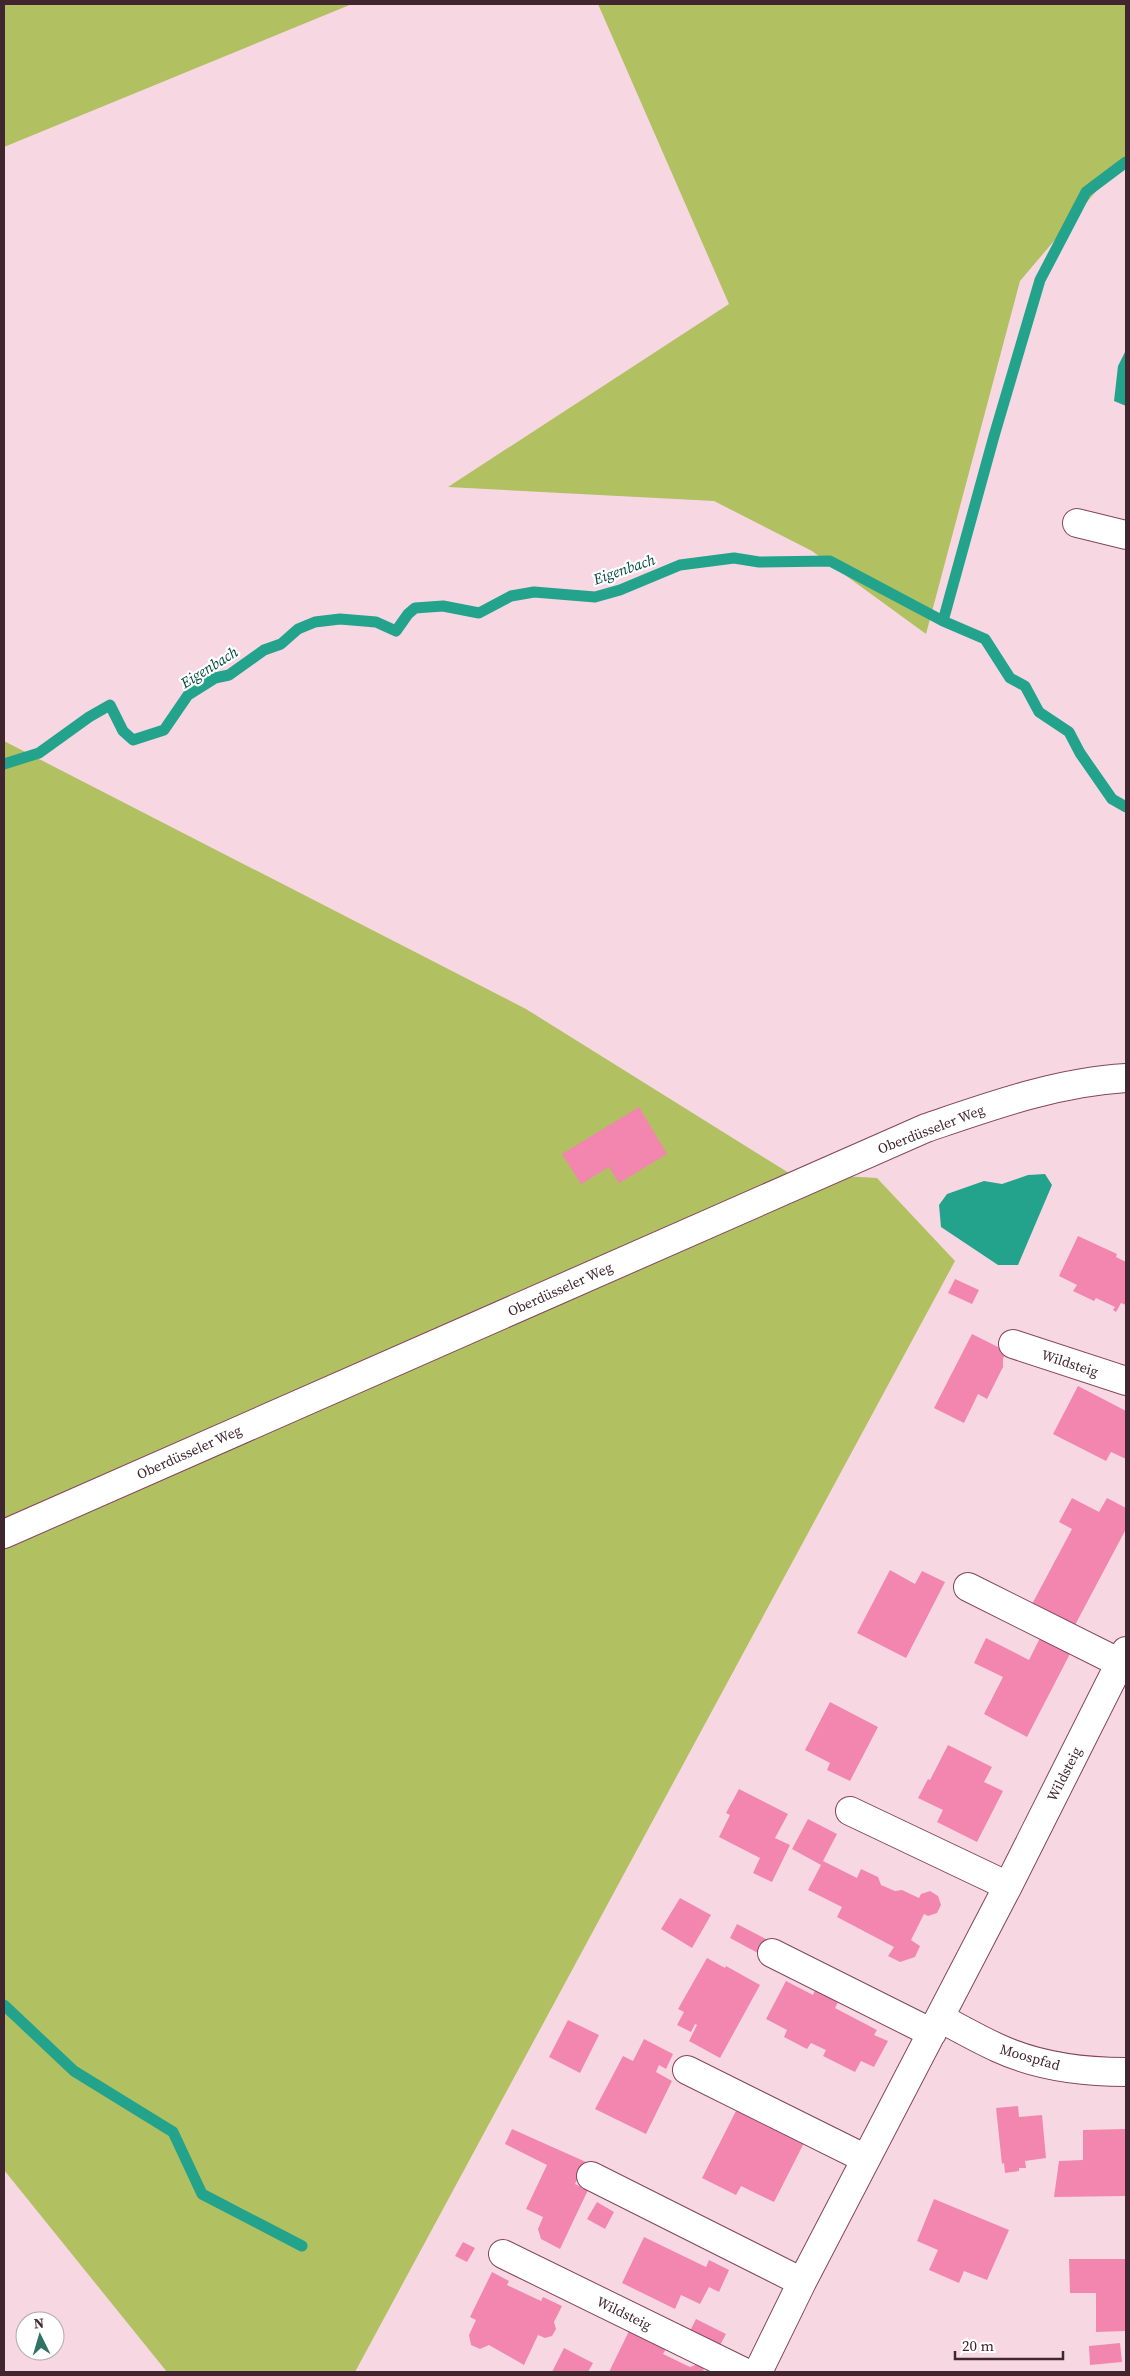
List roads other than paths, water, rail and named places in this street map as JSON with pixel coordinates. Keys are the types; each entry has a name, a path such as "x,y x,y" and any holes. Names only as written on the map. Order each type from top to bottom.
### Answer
{"street":[{"path":"1077,523 1126,535"},
{"name":"Oberdüsseler Weg","path":"4,1534 926,1128 1014,1098 1100,1080 1126,1078"},
{"name":"Wildsteig","path":"1013,1344 1126,1381"},
{"name":"Wildsteig","path":"758,2372 802,2282 1008,1886 1123,1657 968,1587"},
{"path":"850,1811 1008,1886"},
{"path":"772,1953 936,2025"},
{"name":"Moospfad","path":"936,2025 1029,2059 1099,2072 1126,2072"},
{"path":"686,2070 866,2159"},
{"path":"591,2176 802,2282"},
{"name":"Wildsteig","path":"503,2254 744,2372"}],"waterway":[{"path":"943,621 994,436 1040,280 1086,192 1126,162"},
{"name":"Eigenbach","path":"4,764 39,753 89,717 110,705 123,731 133,740 164,730 188,695 215,678 229,675 264,650 281,644 298,629 315,622 340,619 376,622 396,631 408,614 415,608 443,606 479,613 511,596 534,592 595,597 620,590 680,565 734,558 759,562 830,561 943,621 985,639 1010,678 1025,686 1039,712 1069,732 1080,753 1112,799 1126,807"},
{"path":"4,2005 74,2071 173,2132 202,2194 302,2246"}]}
